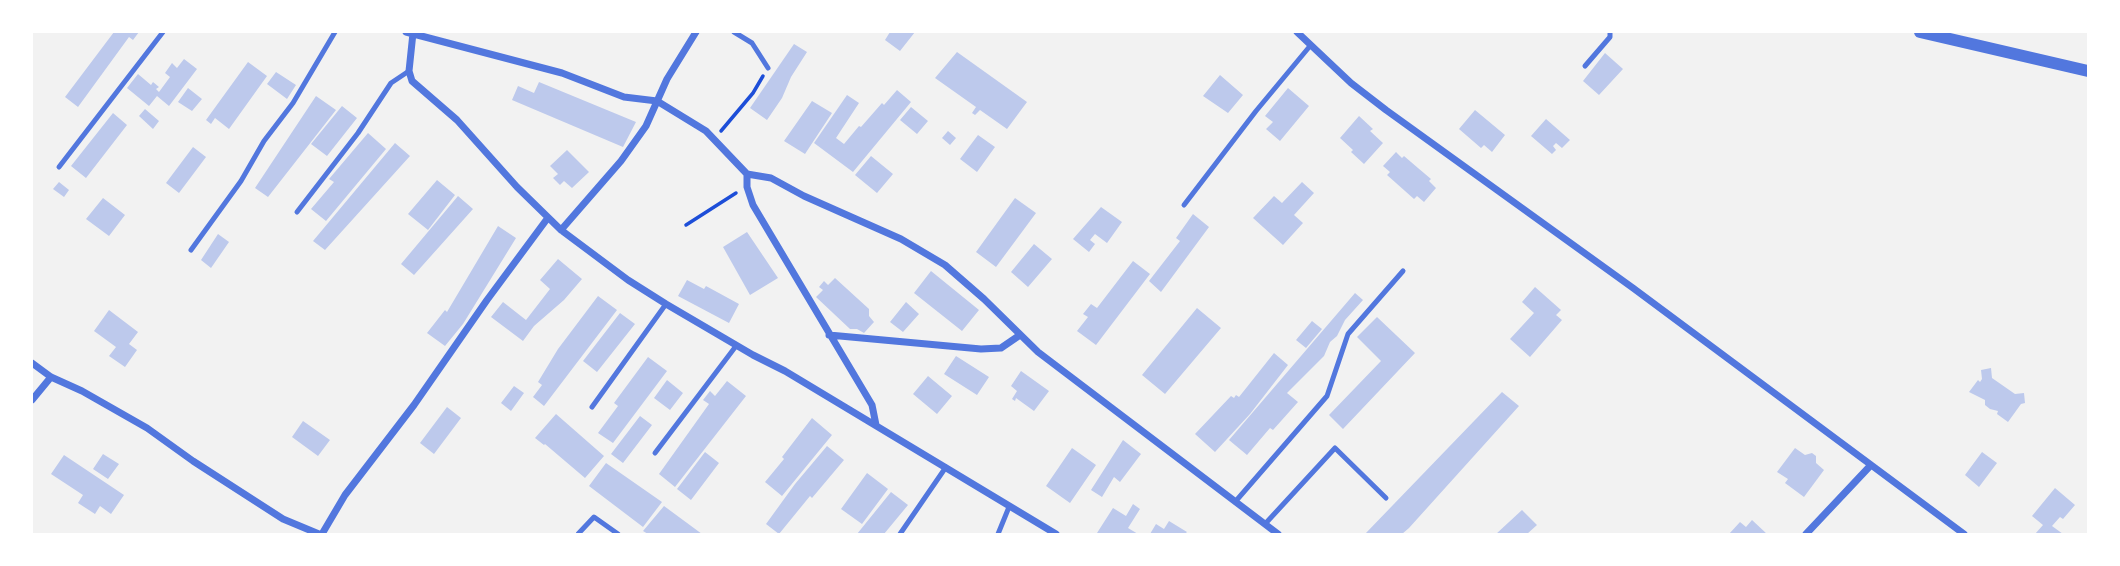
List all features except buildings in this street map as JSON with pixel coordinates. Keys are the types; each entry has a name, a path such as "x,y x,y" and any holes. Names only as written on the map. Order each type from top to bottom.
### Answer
{"street":[{"path":"1056,534 785,371 666,304 628,280 561,230 547,219 464,128 412,81 409,71 410,32 562,73 624,97 657,101 689,119 714,139 747,174 771,178 804,196 901,239 945,265 1038,352 1279,534"},
{"path":"561,230 621,160 646,126 667,79 696,32"},
{"path":"1297,32 1351,83 1386,110 1633,288 1964,534"},
{"path":"1920,32 2088,71"},
{"path":"747,174 747,187 753,205 872,405 876,425"},
{"path":"32,363 51,377 82,391 147,428 283,519 320,534 345,495 414,405 547,219"},
{"path":"829,335 981,349 1001,348 1020,335"},
{"path":"32,400 51,377"},
{"path":"1806,534 1871,465"}],"lane":[{"path":"59,167 163,32"},
{"path":"191,250 241,181 264,141 293,103 335,32"},
{"path":"734,32 752,43 768,68"},
{"path":"1585,66 1610,37 1610,32"},
{"path":"1184,205 1256,111 1310,47"},
{"path":"297,212 358,133 391,83 409,71"},
{"path":"1235,502 1327,396 1348,334 1403,271"},
{"path":"592,407 666,304"},
{"path":"655,453 737,346"},
{"path":"1265,524 1335,448 1386,498"},
{"path":"900,534 946,467"},
{"path":"998,534 1009,507"},
{"path":"578,534 594,517 618,534"}],"path":[{"path":"714,139 752,93 768,68"},
{"path":"686,225 747,187"}]}
